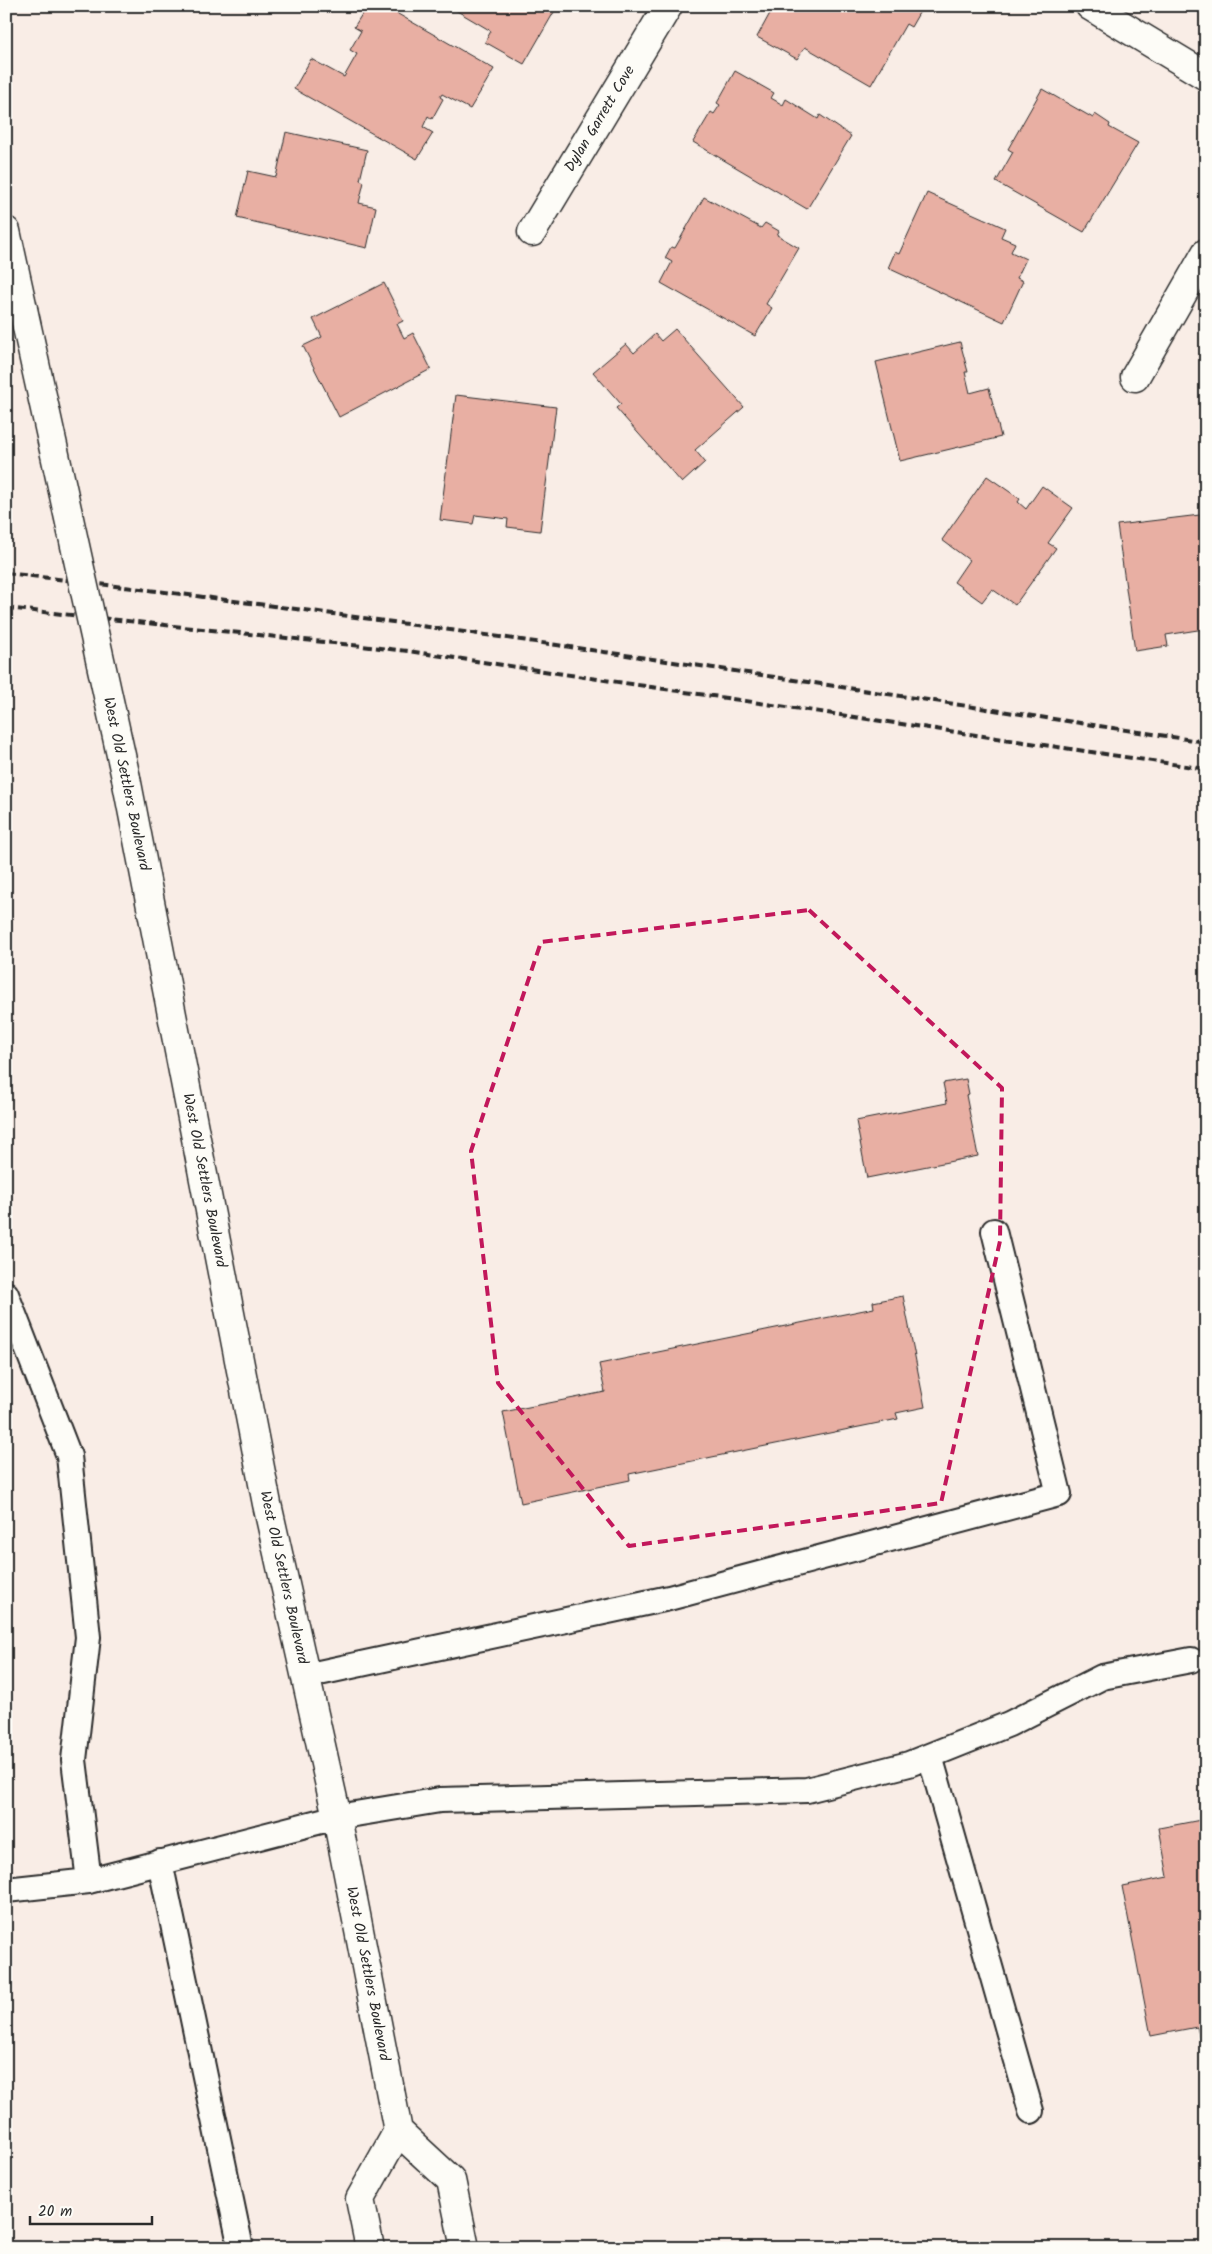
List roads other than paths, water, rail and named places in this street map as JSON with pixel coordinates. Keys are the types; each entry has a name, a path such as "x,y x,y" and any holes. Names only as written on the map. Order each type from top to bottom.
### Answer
{"main road":[{"name":"Dylan Garrett Cove","path":"532,232 668,6"},
{"path":"1090,6 1206,76"},
{"name":"West Old Settlers Boulevard","path":"6,231 126,778 267,1504 337,1817 398,2131"},
{"path":"1135,377 1206,253"},
{"path":"370,2248 360,2199 398,2131 451,2180 465,2248"}],"lane":[{"path":"305,1676 669,1598 1059,1494 994,1231"},
{"path":"6,1294 70,1456 88,1636 74,1760 88,1881"},
{"path":"6,1890 88,1881 337,1817 440,1800 806,1790 909,1764 930,1756 1009,1724 1102,1677 1191,1660"},
{"path":"930,1756 1032,2111"},
{"path":"160,1862 241,2248"}],"railway":[{"path":"6,573 306,610 456,631 1206,742"},
{"path":"6,608 408,651 1206,769"}]}
